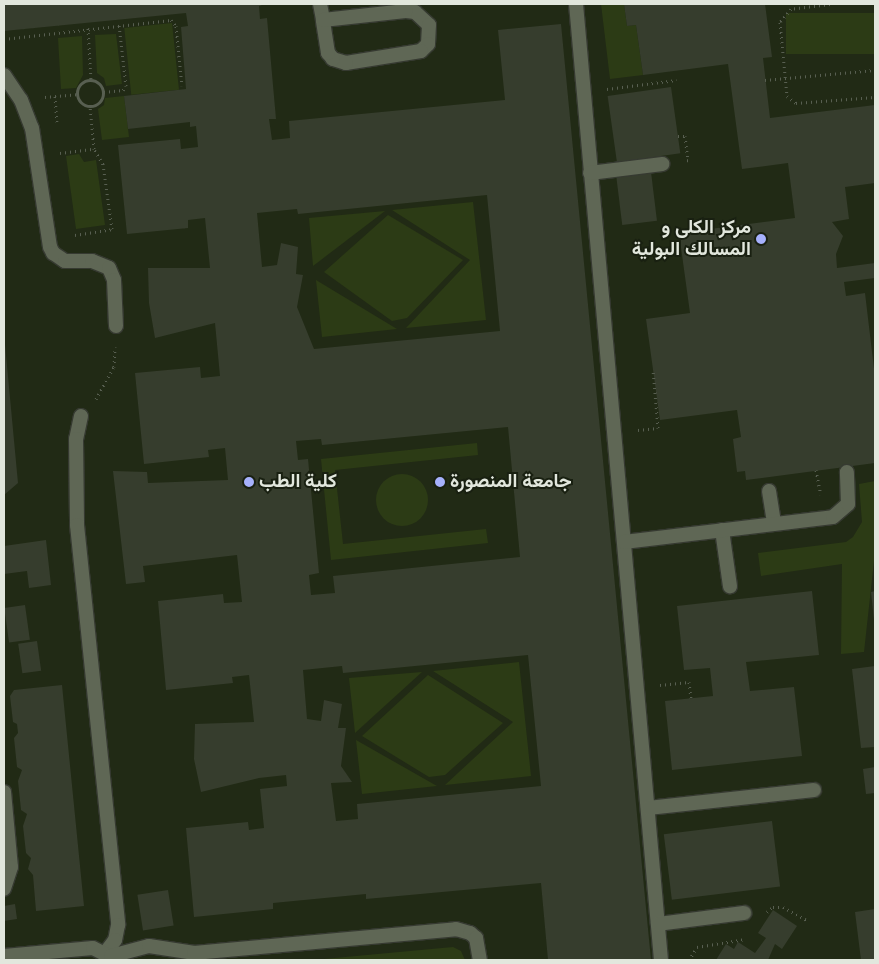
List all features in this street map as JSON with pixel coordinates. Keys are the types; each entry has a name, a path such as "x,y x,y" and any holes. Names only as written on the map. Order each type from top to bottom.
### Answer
{"lane":[{"path":"320,4 328,53 333,59 346,63 412,55 428,44 431,35 429,25 416,12 323,20"},
{"path":"576,4 662,960"},
{"path":"4,75 21,100 35,143 50,247 53,253 65,261 92,261 109,268 114,280 116,326"},
{"path":"590,173 662,164"},
{"path":"81,416 76,439 77,525 118,925 111,956"},
{"path":"624,542 774,524 839,514 848,504 847,472"},
{"path":"770,491 774,524"},
{"path":"722,530 730,586"},
{"path":"648,808 814,790"},
{"path":"4,792 11,867 4,889"},
{"path":"658,924 744,913"},
{"path":"4,956 86,948 111,956 148,946 166,947 184,957 456,929 470,933 476,938 480,960"}],"path":[{"path":"830,4 799,7 784,15 779,30 787,96 796,104 875,97"},
{"path":"4,39 88,28 174,21 182,86"},
{"path":"104,92 123,90 126,86 119,25"},
{"path":"88,28 91,80"},
{"path":"765,80 875,70"},
{"path":"91,80 98,81 104,92 100,102 90,106 81,102 77,94 81,84 91,80"},
{"path":"604,80 605,89 676,80"},
{"path":"21,100 77,94"},
{"path":"55,96 57,125"},
{"path":"69,227 71,236 112,229 103,164 94,149 90,106"},
{"path":"58,144 60,159"},
{"path":"59,153 94,149"},
{"path":"81,416 97,398 114,367 116,326"},
{"path":"614,433 658,428 653,370"},
{"path":"816,470 818,483"},
{"path":"637,688 689,682 691,698"}],"shaded area":[{"name":"جامعة المنصورة","path":"4,4 875,4 875,960 4,960"}],"green space":[{"path":"601,4 624,4 627,26 636,25 643,75 610,79"},
{"path":"786,13 875,13 875,54 786,54"},
{"path":"172,23 179,90 131,95 124,28"},
{"path":"116,34 122,84 106,86 104,78 97,73 95,35"},
{"path":"82,36 83,75 76,88 61,89 58,38"},
{"path":"124,96 129,137 102,140 98,109 104,105 105,98"},
{"path":"79,154 84,162 96,160 105,225 76,229 66,156"},
{"path":"473,202 486,320 406,328 470,260 392,210"},
{"path":"385,211 313,266 309,218"},
{"path":"388,215 463,260 407,318 392,321 324,272"},
{"path":"316,280 397,329 322,337"},
{"path":"477,443 478,455 335,470 343,544 486,529 488,543 331,560 321,459"},
{"path":"402,474 412,476 420,482 426,490 428,500 426,510 420,518 412,524 402,526 392,524 384,518 378,510 376,500 378,490 384,482 392,476"},
{"path":"875,481 875,552 864,652 841,654 842,564 761,576 758,553 846,542 853,537 862,522 859,484"},
{"path":"519,662 531,776 445,785 513,722 433,671"},
{"path":"422,672 355,733 349,678"},
{"path":"428,675 503,723 445,775 429,777 362,736"},
{"path":"356,740 437,786 362,794"},
{"path":"453,947 461,951 465,960 313,960"}],"building":[{"name":"كلية الطب","path":"4,4 265,4 259,6 260,19 267,18 276,119 269,119 272,140 290,138 289,121 505,100 498,30 561,24 651,960 548,960 541,883 366,899 366,894 273,903 273,909 194,917 186,828 248,822 249,830 264,828 260,789 287,786 286,775 259,778 201,792 194,759 195,724 254,722 249,675 232,677 233,683 166,690 158,601 223,594 224,603 242,602 237,555 143,566 145,582 126,584 113,471 147,472 148,483 228,480 225,448 208,450 209,457 144,464 135,373 200,367 201,378 220,376 215,323 155,338 149,303 148,268 210,268 205,218 188,220 188,228 127,234 118,145 180,139 181,149 198,147 196,126 190,127 190,122 128,129 124,96 186,89 181,27 188,26 186,13 4,31","holes":["487,195 500,331 314,349 297,307 303,275 296,274 298,247 281,243 277,265 262,267 257,213 297,209 298,214","508,427 520,557 333,576 335,593 311,595 309,575 319,573 308,459 298,460 296,441 321,439 322,445","528,655 541,786 357,804 358,819 336,821 331,783 352,782 341,766 346,728 338,728 342,704 324,700 321,721 307,719 303,670 342,666 343,673"]},
{"name":"مركز الكلى و المسالك البولية","path":"624,4 765,4 772,57 763,58 770,118 875,105 875,183 845,187 849,219 832,222 843,236 836,254 837,268 875,263 875,278 844,282 846,296 865,293 875,377 875,463 746,480 745,471 737,472 733,439 741,437 737,410 660,420 646,319 690,313 679,233 795,218 788,163 742,169 728,64 643,75 636,25 627,26"},
{"path":"671,87 680,153 617,162 608,96"},
{"path":"651,172 657,221 622,225 616,176"},
{"path":"4,334 18,483 4,495"},
{"path":"46,540 51,585 29,588 27,571 4,574 4,546"},
{"path":"812,591 819,655 746,662 750,691 794,687 802,756 672,770 665,701 713,696 710,668 684,670 677,606"},
{"path":"875,591 875,620 874,620 871,592"},
{"path":"25,605 30,640 9,643 4,608"},
{"path":"37,641 41,671 22,673 18,644"},
{"path":"875,666 875,747 861,748 852,669"},
{"path":"62,685 84,906 36,911 33,875 28,869 31,858 26,853 23,826 27,814 21,810 18,781 22,770 17,767 14,738 18,733 17,724 13,722 10,696 14,690"},
{"path":"875,767 875,793 866,794 863,769"},
{"path":"772,821 780,887 672,900 664,834"},
{"path":"168,890 174,926 143,930 137,895"},
{"path":"15,904 17,919 4,921 4,906"},
{"path":"875,909 875,960 861,960 855,912"},
{"path":"773,910 797,926 782,949 775,944 768,960 716,960 726,944 734,949 738,942 755,953 766,938 758,933"}],"place":[{"name":"مركز الكلى و المسالك البولية","path":"761,239"},
{"name":"كلية الطب","path":"249,482"},
{"name":"جامعة المنصورة","path":"440,482"}]}
